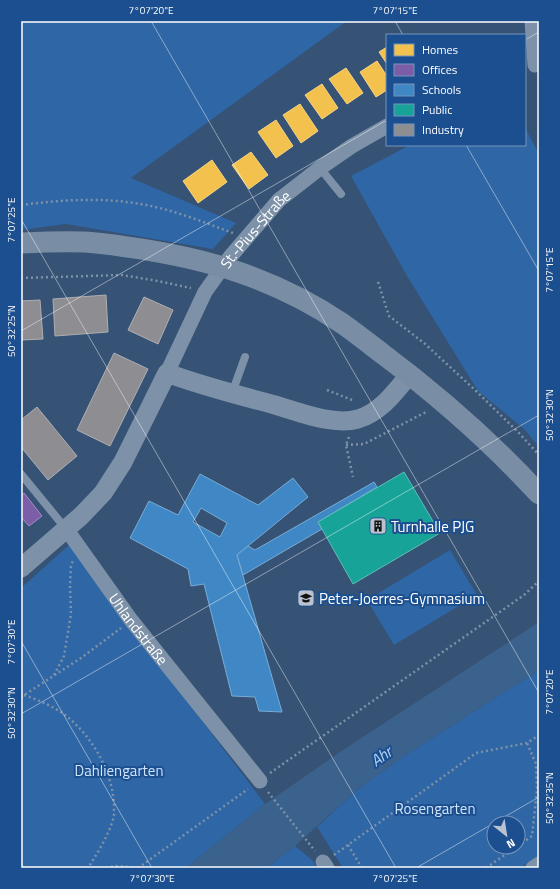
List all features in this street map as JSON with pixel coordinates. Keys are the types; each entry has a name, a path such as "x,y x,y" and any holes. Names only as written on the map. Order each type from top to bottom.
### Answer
{"main road":[{"path":"21,243 85,242 127,247 194,259 251,276 303,300 343,324 410,374 470,425 539,494"}],"street":[{"path":"532,21 533,66"},
{"name":"St.-Pius-Straße","path":"21,568 67,530 103,493 123,462 205,292 247,237 278,200 352,146 386,127"},
{"path":"167,373 199,385 232,394 326,419 343,421 358,418 371,413 382,406 390,399 410,374"},
{"name":"Uhlandstraße","path":"67,530 131,620 263,785"},
{"path":"533,868 539,864"}],"lane":[{"path":"320,168 341,194"},
{"path":"232,394 245,357"},
{"name":"Uhlandstraße","path":"21,474 67,530"}],"path":[{"path":"21,205 75,199 96,199 140,204 169,211 247,237"},
{"path":"21,278 122,275 158,281 205,292"},
{"path":"378,282 389,316 424,343 475,390 539,455"},
{"path":"327,390 352,400"},
{"path":"353,478 346,445 364,444 431,409"},
{"path":"53,676 64,656 71,614 71,565 79,548"},
{"path":"106,868 116,866 139,868 263,785 518,600 539,582"},
{"path":"21,697 81,658 131,620"},
{"path":"24,695 48,704 70,719 87,737 99,754 109,777 113,796 114,815 101,846 88,868"},
{"path":"263,785 322,860 348,845 476,753 527,743 539,735"},
{"path":"526,840 532,836 537,790 536,764 527,743"},
{"path":"348,845 362,868"},
{"path":"486,868 504,855"},
{"path":"21,864 24,868"}],"green space":[{"path":"21,21 347,21 131,178 236,223 213,249 66,224 21,230"},
{"path":"526,130 539,154 539,447 524,429 478,391 407,276 351,176 408,146 526,146"},
{"name":"Dahliengarten","path":"69,545 265,804 186,868 21,868 21,588"},
{"path":"450,550 477,595 394,645 367,600"},
{"name":"Rosengarten","path":"539,670 539,855 520,868 343,868 317,827 357,790 401,758"},
{"path":"295,846 312,860 317,868 266,868"}],"water":[{"name":"Ahr","path":"539,622 539,670 401,758 357,790 295,846 266,868 186,868 265,804 346,748"}],"building: Homes":[{"path":"386,48 386,62 379,52"},
{"path":"377,61 386,74 386,91 376,97 360,72"},
{"path":"346,68 363,93 347,104 329,79"},
{"path":"322,84 338,108 322,119 305,95"},
{"path":"300,104 318,131 301,143 283,115"},
{"path":"276,120 293,146 276,158 258,132"},
{"path":"251,152 268,175 249,189 232,165"},
{"path":"212,160 227,182 198,203 183,181"}],"building: Offices":[{"path":"24,493 42,516 29,526 21,517 21,496"}],"building: Schools":[{"path":"200,474 258,505 293,478 308,497 237,555 282,712 259,711 255,697 232,696 204,584 191,586 188,569 130,538 149,501 178,515","holes":["201,508 227,523 220,537 193,522"]},
{"path":"374,482 377,487 318,522 322,529 243,575 237,555 248,546 255,550"}],"building: Public":[{"name":"Turnhalle PJG","path":"404,472 440,533 353,584 318,522"}],"building: Industry":[{"path":"106,295 108,332 55,336 53,299"},
{"path":"144,297 173,310 158,344 128,330"},
{"path":"40,300 43,339 21,340 21,301"},
{"path":"114,353 148,369 110,446 77,430"},
{"path":"37,407 77,456 48,480 21,447 21,420"}],"place":[{"name":"Turnhalle PJG","path":"378,526"},
{"name":"Peter-Joerres-Gymnasium","path":"306,598"}]}
